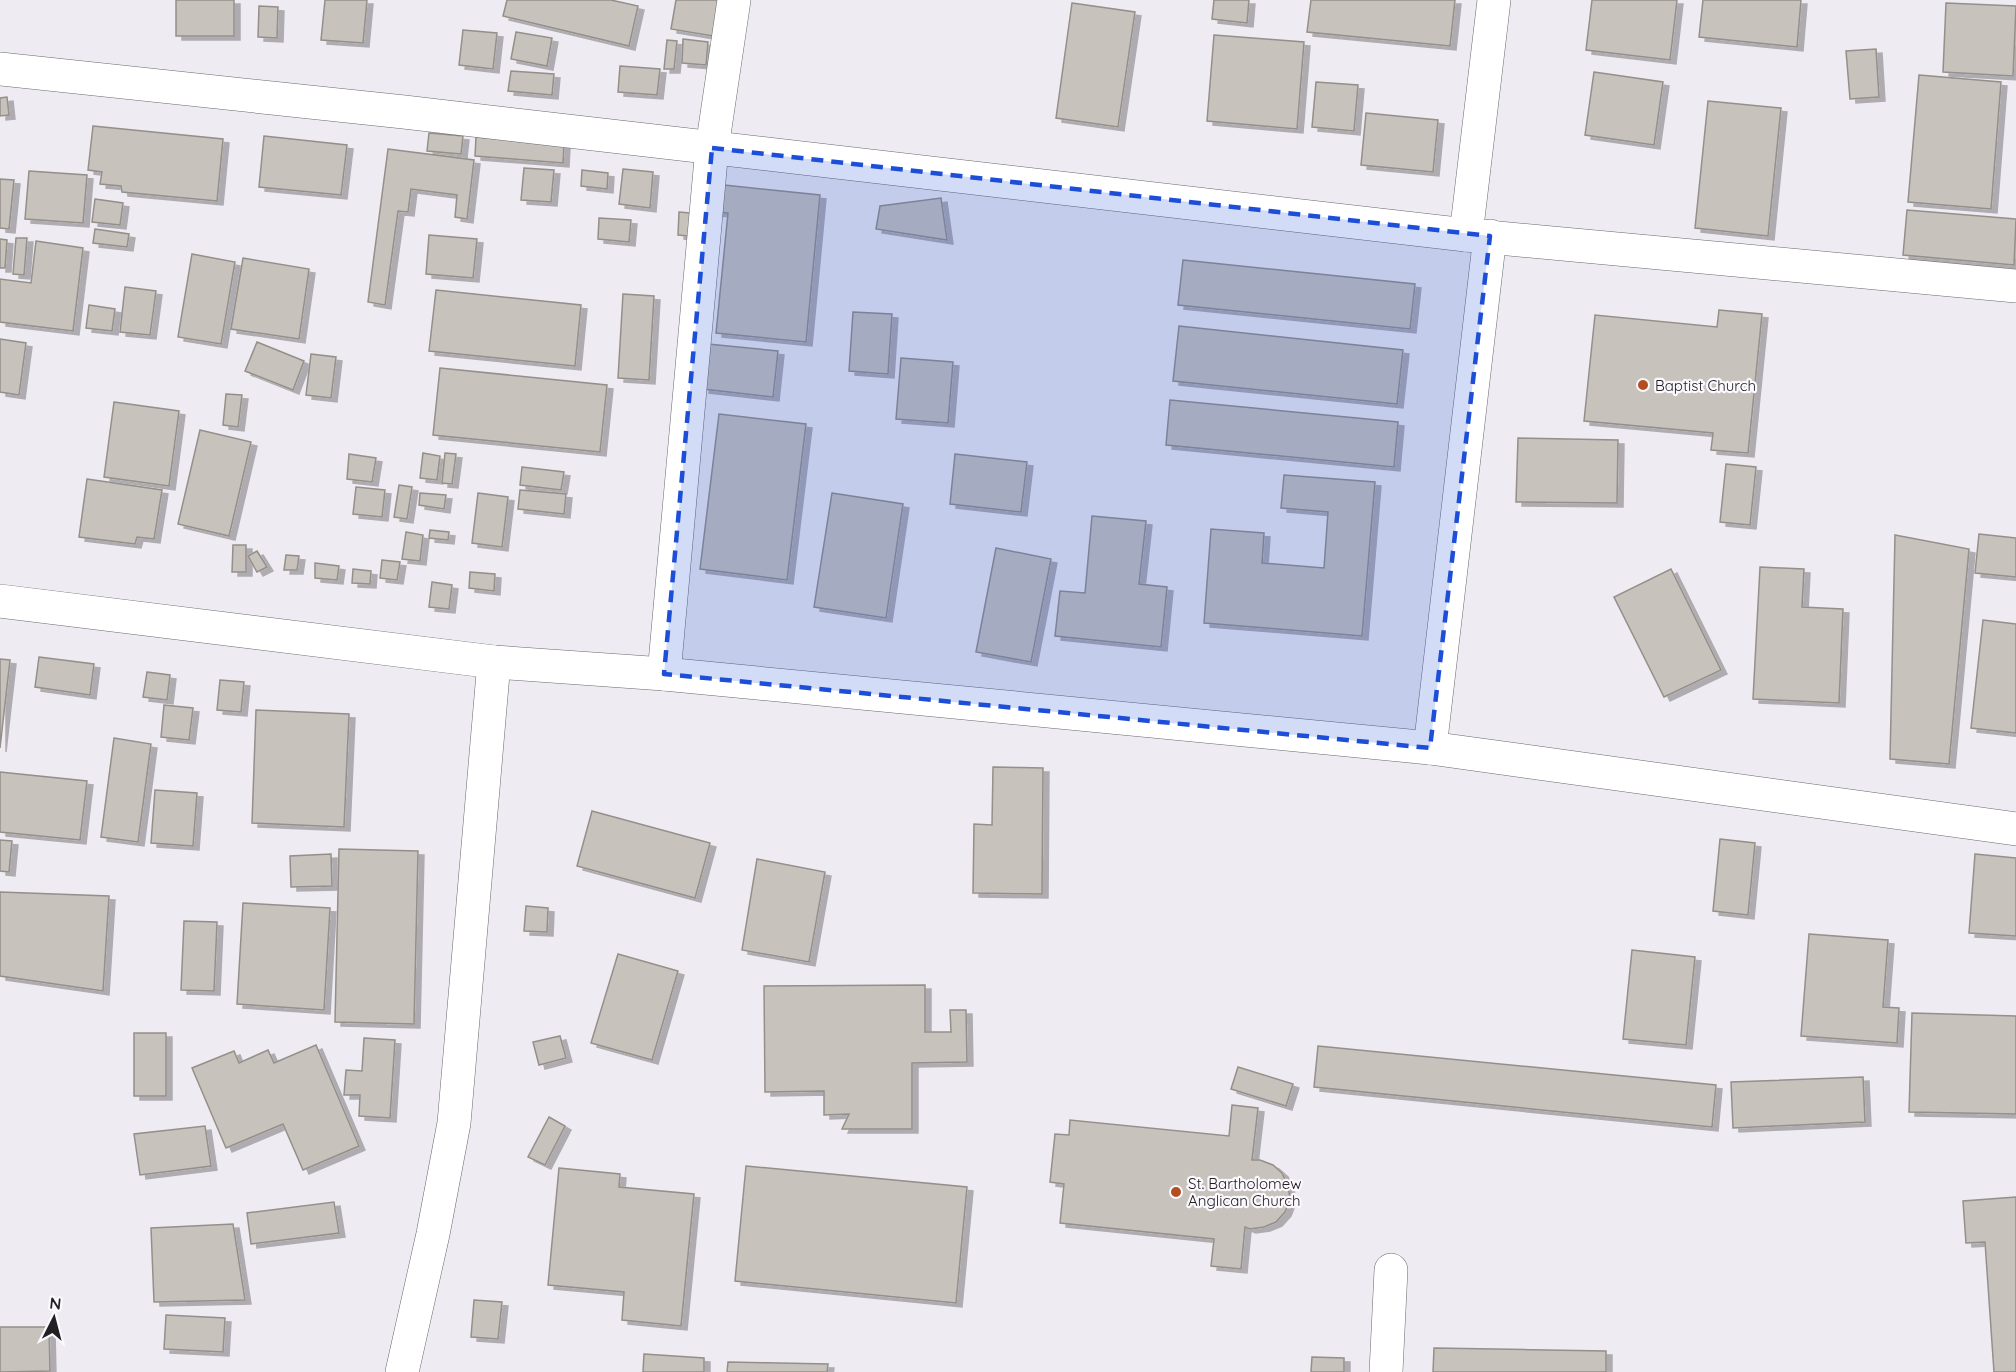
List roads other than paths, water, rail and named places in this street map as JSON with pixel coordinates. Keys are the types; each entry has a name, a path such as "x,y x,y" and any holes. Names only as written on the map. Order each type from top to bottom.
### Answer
{"street":[{"path":"664,674 712,148 734,0"},
{"path":"1430,748 1478,236 1494,0"},
{"path":"0,69 392,111 1478,236 2016,286"},
{"path":"0,601 494,662 664,674 1430,748 2016,829"},
{"path":"402,1372 434,1234 454,1123 494,662"},
{"path":"1386,1372 1391,1270"}],"place":[{"name":"Baptist Church","path":"1643,385"},
{"name":"St. Bartholomew Anglican Church","path":"1176,1192"}]}
